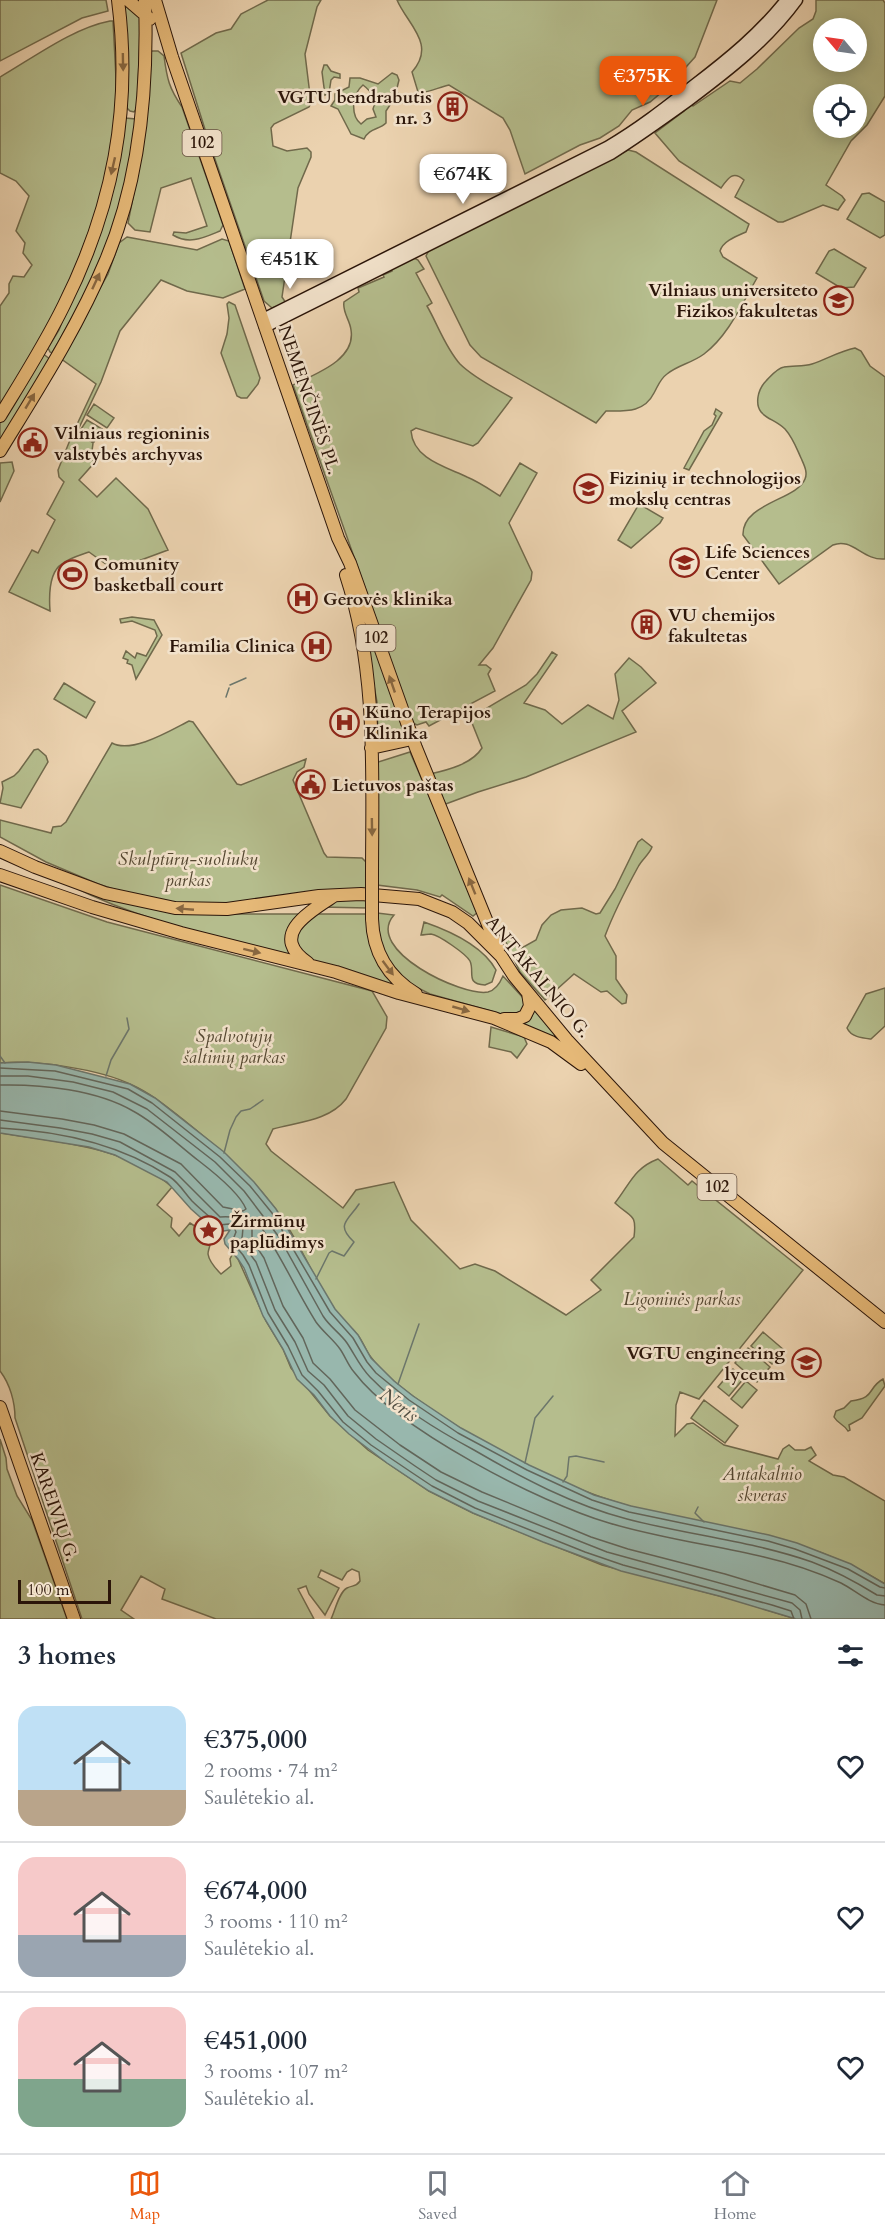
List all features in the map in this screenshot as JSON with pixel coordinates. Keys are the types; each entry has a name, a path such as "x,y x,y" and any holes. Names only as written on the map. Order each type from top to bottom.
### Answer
{"main road":[{"path":"0,416 43,344 74,285 94,232 112,170 122,109 123,51 118,0"},
{"name":"102","path":"128,0 146,15 166,38"},
{"path":"0,451 58,354 93,288 112,244 128,189 142,108 145,0"},
{"name":"NEMENČINĖS PL.","path":"155,0 172,57 338,538 360,630 366,663 371,748 372,919 376,948 387,968 403,985 428,1000"},
{"path":"264,323 607,147 648,122 723,63 762,28 786,0"},
{"path":"264,323 611,154 652,128 729,70 767,36 797,0"},
{"path":"145,56 148,51 156,47 165,49 172,57"},
{"path":"122,109 132,114 142,108"},
{"path":"43,344 46,355 52,357 58,354"},
{"name":"NEMENČINĖS PL.","path":"338,538 350,563 412,739 501,956"},
{"path":"371,748 412,739"},
{"name":"ANTAKALNIO G.","path":"0,851 35,867 105,893 175,908 227,909 335,895 382,894 431,903 452,912 468,923 501,956 513,976 616,1095"},
{"path":"35,867 64,886 135,919"},
{"name":"ANTAKALNIO G.","path":"0,875 92,907 313,966 494,1018 551,1042 595,1075 681,1158 885,1322"},
{"path":"313,966 302,959 294,948 293,930 304,915 335,895"},
{"path":"494,1018 514,1020 525,1016 530,1006 527,992"},
{"name":"KAREIVIŲ G.","path":"0,1407 74,1619"}],"green space":[{"path":"0,0 106,0 108,11 82,18 0,61"},
{"path":"268,0 321,0 317,7 305,54 311,103 309,107 274,124 271,128 273,146 287,151 307,148 311,152 298,188 282,297 286,303 272,308 264,301 181,53 216,33 231,29 241,14"},
{"path":"397,0 717,0 695,57 668,87 650,102 632,110 619,126 600,138 580,145 525,174 510,130 503,118 449,85 418,92 412,72 419,62 422,52 421,43"},
{"path":"816,0 883,0 885,3 885,96 867,125 867,84 813,84 813,138 854,138 826,185 845,200 838,210 823,205 778,222 735,197 744,180 740,177 731,176 721,188 679,161 655,133 691,103 693,106 730,81 740,83 799,28 813,19 813,72 867,72 867,18 813,18"},
{"path":"123,1 141,16 137,108 134,112 127,108"},
{"path":"113,21 118,116 98,208 64,297 0,409 0,306 9,293 9,284 13,276 24,277 32,265 23,253 25,243 16,231 29,196 16,181 0,173 0,77 68,37"},
{"path":"152,51 158,51 164,56 169,83 182,107 223,225 220,231 202,238 185,240 173,235 174,232 186,233 207,226 191,178 161,188 150,232 135,230 128,223 138,172"},
{"path":"324,65 340,74 340,78 334,77 331,80 329,93 325,95 322,72"},
{"path":"392,73 397,75 399,80 396,92 406,98 402,103 391,98 386,111 386,123 371,131 364,139 351,134 338,109 331,106 335,100 335,94 349,87 350,78 360,78 378,84","holes":["363,85 374,99 373,109 376,117 367,119 361,124 355,115 354,104 356,94"]},
{"path":"125,118 136,119 127,176 116,218 92,279 52,353 48,348 59,330 67,308"},
{"path":"628,150 636,152 749,224 746,232 727,242 720,251 723,257 757,278 734,319 713,347 665,376 645,404 633,410 606,411 596,423 481,357 470,345 426,256 429,250"},
{"path":"869,193 885,202 885,235 880,238 847,219 862,194"},
{"path":"127,237 197,250 222,239 229,241 245,289 223,298 187,291 161,280 120,331 101,382 77,432 93,443 91,459 95,462 79,480 97,497 116,478 148,509 168,550 114,570 89,552 68,560 54,573 50,592 50,611 9,592 32,550 38,553 55,520 47,514 64,482 59,477 58,470 96,384 60,358 108,274 119,243"},
{"path":"834,249 866,268 854,287 841,288 816,273 829,251"},
{"path":"414,258 424,269 416,273 432,303 427,306 455,357 472,374 512,398 478,443 473,446 416,428 411,431 413,441 418,449 432,461 476,481 500,496 520,463 537,473 509,523 532,572 531,580 493,648 479,665 486,665 491,669 488,674 495,691 429,726 426,722 417,725 413,723 293,385 332,365 347,350 351,341 351,330 344,302 359,292 358,288 384,277 383,275 392,271 391,268"},
{"path":"229,302 235,305 260,378 247,398 237,396 221,353 227,334 229,318 227,304"},
{"path":"855,348 861,351 870,366 885,377 885,559 870,557 852,546 840,543 833,545 779,584 743,535 745,524 760,509 800,486 805,479 806,471 788,432 759,409 759,393 774,372 781,368 812,364"},
{"path":"42,353 51,360 0,443 0,423"},
{"path":"94,404 114,418 107,428 87,415"},
{"path":"716,409 722,413 689,470 684,468 704,431 712,425"},
{"path":"87,420 102,429 94,442 79,432"},
{"path":"12,462 14,471 0,502 0,463"},
{"path":"639,504 663,518 631,548 618,540"},
{"path":"357,592 403,735 381,738 378,735 377,702"},
{"path":"132,617 154,620 162,635 136,679 132,665 123,658 126,651 135,658 137,653 146,656 157,636 155,630 132,621 121,623 120,619"},
{"path":"552,652 557,655 524,703 545,710 562,724 588,705 613,719 619,700 615,674 629,658 656,683 622,711 636,732 526,777 443,805 430,774 459,766 478,754 482,748 470,718 526,685 537,674"},
{"path":"64,683 95,702 86,718 54,699"},
{"name":"Skulptūrų-suoliukų parkas","path":"189,721 193,722 237,784 241,785 306,759 304,767 297,772 293,780 324,853 327,857 362,858 368,864 368,889 210,905 184,904 126,893 98,884 46,862 0,837 0,820 51,833 53,827 61,826 66,822 112,743 120,746 140,743"},
{"path":"38,749 46,756 48,762 21,808 0,803 2,782 14,776 34,750"},
{"path":"410,752 473,898 478,912 473,916 442,895 440,897 417,890 377,885 375,763"},
{"path":"642,839 652,847 629,884 605,936 616,956 616,979 627,995 626,1003 622,1004 607,991 601,992 574,974 545,1000 520,972 505,940 512,937 520,949 536,940 542,925 551,915 561,910 582,908 596,914 600,913 615,889 638,842"},
{"path":"0,885 107,922 372,991 387,1017 386,1028 346,1099 331,1112 322,1116 273,1129 266,1144 271,1151 343,1208 356,1190 394,1182 411,1220 460,1269 475,1264 495,1271 566,1315 601,1290 591,1280 634,1237 634,1220 615,1203 633,1177 643,1167 658,1159 688,1185 692,1181 803,1270 699,1399 680,1392 676,1405 675,1436 687,1424 693,1423 724,1445 778,1459 783,1449 789,1445 795,1450 805,1450 811,1447 816,1455 809,1461 833,1475 844,1477 885,1501 885,1584 823,1553 792,1543 629,1506 570,1485 538,1471 477,1438 396,1383 376,1363 358,1335 333,1308 289,1229 267,1198 228,1158 185,1121 160,1102 119,1079 86,1070 49,1064 0,1063"},
{"path":"72,886 226,914 300,914 294,957 153,919 99,899"},
{"path":"368,897 368,908 322,907 334,900"},
{"path":"377,913 394,915 388,929 392,942 404,956 420,968 439,979 476,992 493,990 503,976 525,1000 524,1012 505,1015 430,994 408,983 387,959 380,944"},
{"path":"316,914 367,914 370,940 376,957 404,991 305,959 296,940 299,927"},
{"path":"424,922 465,940 483,954 496,970 492,982 485,985 475,982 470,961 463,954 435,935 421,935"},
{"path":"885,988 885,1026 871,1039 851,1033 847,1028 866,994"},
{"path":"535,1008 567,1046 521,1024 531,1018"},
{"path":"491,1027 524,1037 527,1044 517,1058 511,1052 489,1047"},
{"path":"0,1133 68,1143 112,1154 153,1173 172,1187 157,1205 172,1218 171,1227 179,1236 190,1223 202,1232 210,1244 208,1254 210,1259 221,1274 231,1266 230,1259 233,1253 291,1368 330,1416 368,1450 429,1491 473,1513 602,1565 735,1600 796,1619 331,1619 344,1590 360,1581 359,1572 352,1569 342,1580 321,1570 318,1577 339,1588 325,1615 309,1594 306,1586 298,1589 314,1619 216,1619 162,1599 165,1589 141,1576 121,1610 134,1619 82,1619 15,1418 11,1393 0,1371"},
{"path":"763,1332 784,1350 772,1364 751,1346"},
{"path":"748,1348 770,1367 757,1382 735,1363"},
{"path":"733,1369 744,1378 729,1396 718,1387"},
{"path":"883,1379 885,1386 862,1418 849,1425 850,1430 848,1431 834,1417 836,1411 844,1408 851,1401 864,1398"},
{"path":"746,1381 757,1390 742,1408 731,1399"},
{"path":"704,1400 738,1426 725,1443 691,1418"},
{"path":"0,1439 7,1469 17,1496 32,1520 67,1619 0,1619"}],"water":[{"name":"Neris","path":"28,1062 56,1065 130,1084 155,1098 224,1152 254,1182 276,1209 335,1309 358,1335 371,1358 413,1396 461,1428 529,1465 594,1495 631,1506 769,1535 851,1564 885,1584 885,1619 796,1619 719,1596 621,1571 473,1513 429,1491 349,1434 297,1379 283,1349 263,1316 244,1268 225,1244 224,1239 230,1230 217,1232 191,1209 167,1182 115,1155 89,1147 0,1133 0,1063"}],"waterway":[{"path":"230,685 246,678"},
{"path":"226,697 229,688"},
{"path":"106,1076 111,1060 129,1029 127,1018"},
{"path":"0,1056 5,1063"},
{"path":"224,1153 236,1117 241,1111 250,1109 263,1100"},
{"path":"316,1279 329,1253 332,1251 344,1256 354,1242 344,1227 359,1204"},
{"name":"Neris","path":"398,1384 419,1324"},
{"path":"525,1463 535,1418 553,1396"},
{"path":"563,1482 567,1476 569,1457 576,1456 604,1462"},
{"path":"698,1507 695,1513 704,1522"}],"place":[{"name":"VGTU bendrabutis nr. 3","path":"453,107"},
{"name":"Vilniaus universiteto Fizikos fakultetas","path":"839,300"},
{"name":"Vilniaus regioninis valstybės archyvas","path":"33,443"},
{"name":"Fizinių ir technologijos mokslų centras","path":"588,488"},
{"name":"Life Sciences Center","path":"684,562"},
{"name":"Comunity basketball court","path":"73,574"},
{"name":"Gerovės klinika","path":"302,599"},
{"name":"VU chemijos fakultetas","path":"647,625"},
{"name":"Familia Clinica","path":"316,646"},
{"name":"Kūno Terapijos Klinika","path":"344,722"},
{"name":"Lietuvos paštas","path":"311,785"},
{"name":"Žirmūnų paplūdimys","path":"209,1231"},
{"name":"VGTU engineering lyceum","path":"806,1363"}],"park label":[{"name":"Spalvotųjų šaltinių parkas","path":"234,1046"},
{"name":"Ligoninės parkas","path":"682,1299"},
{"name":"Antakalnio skveras","path":"762,1484"}]}
